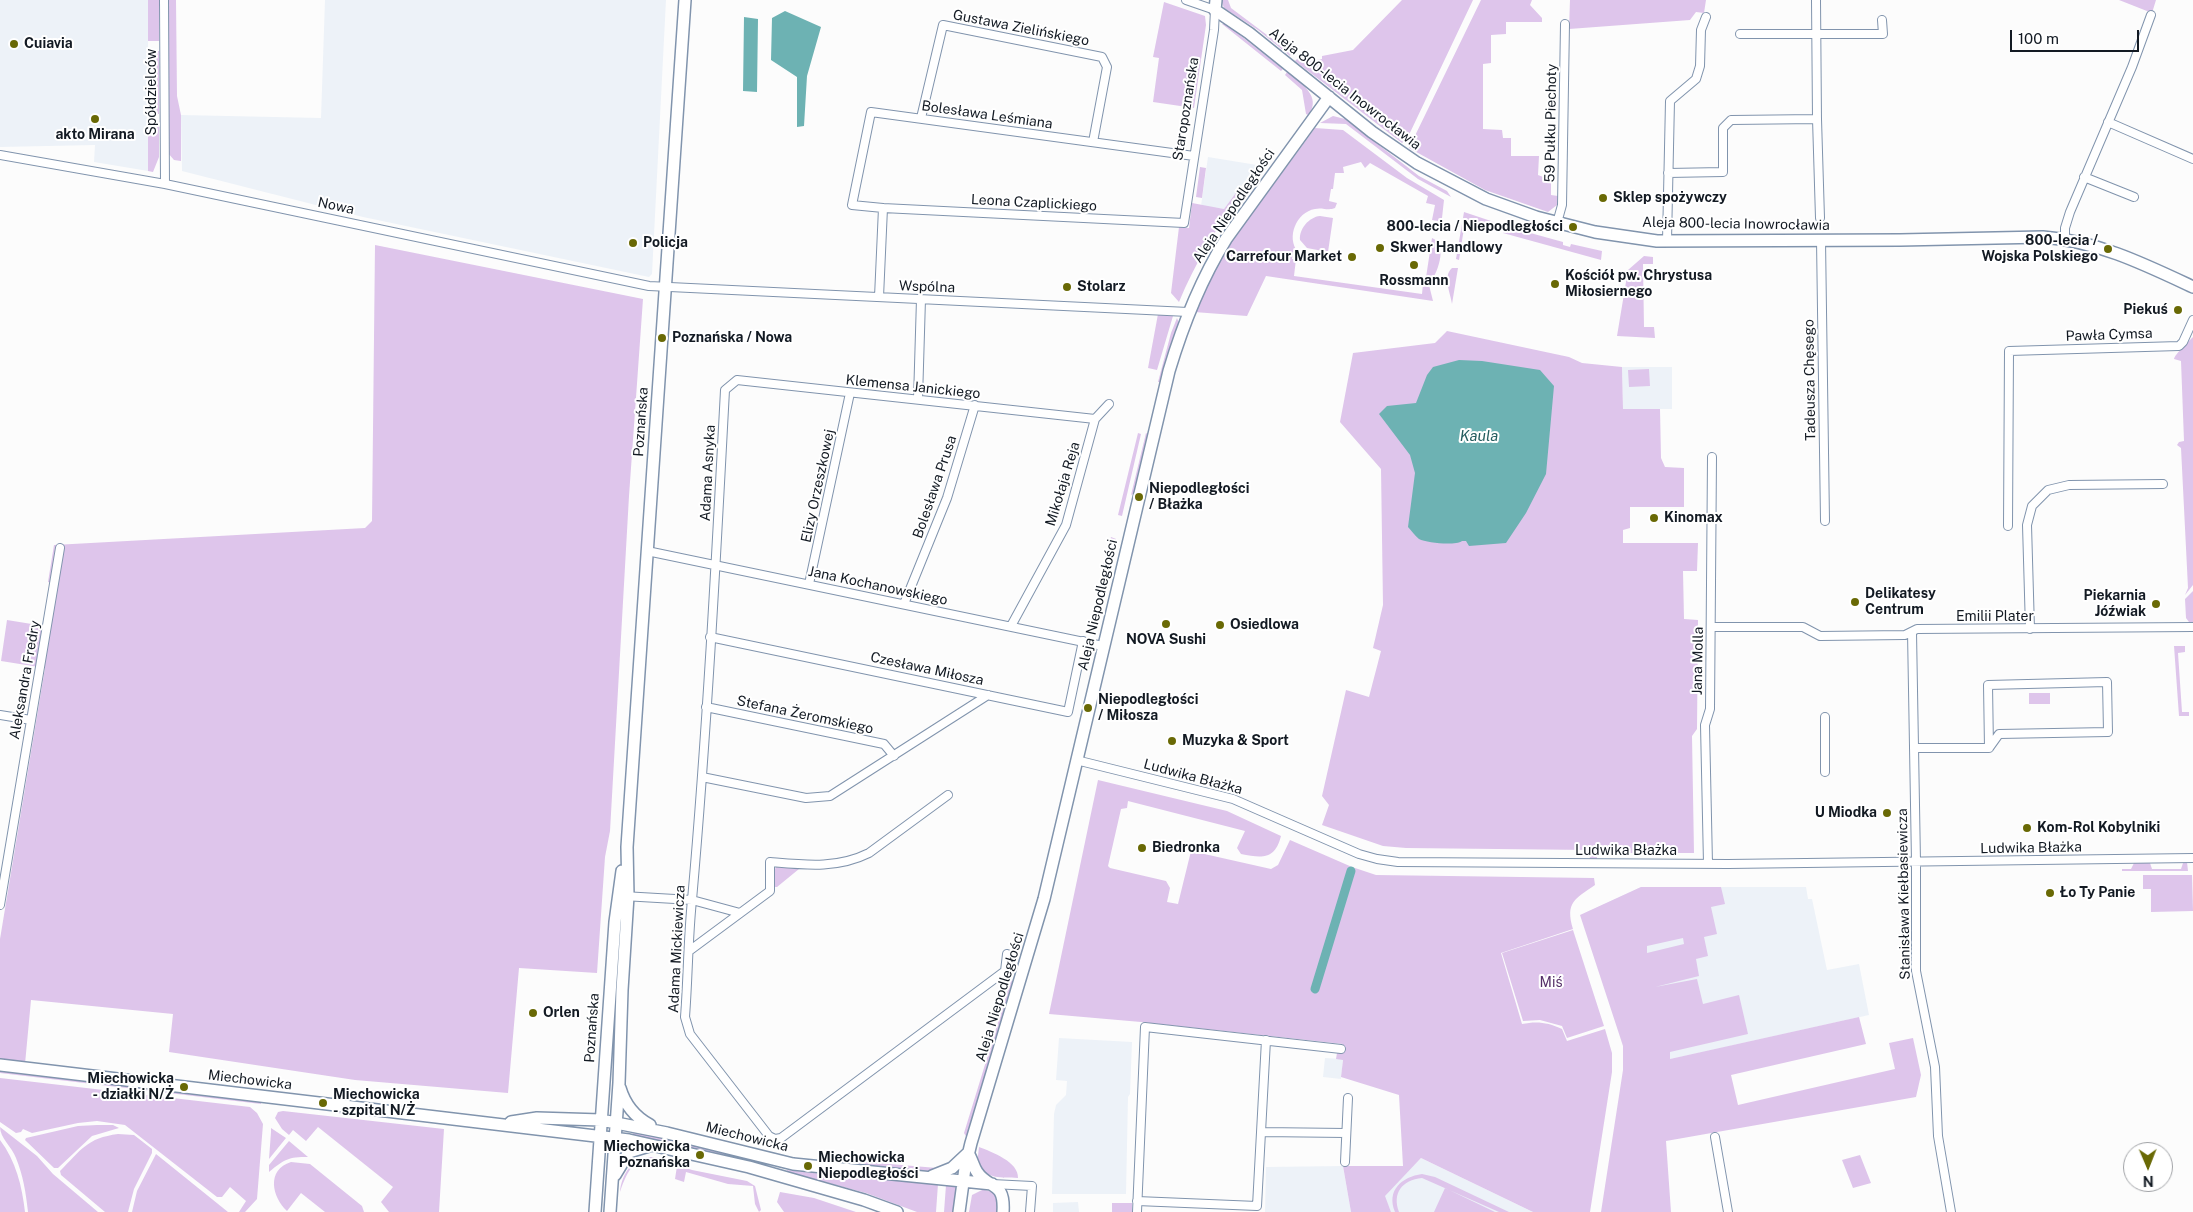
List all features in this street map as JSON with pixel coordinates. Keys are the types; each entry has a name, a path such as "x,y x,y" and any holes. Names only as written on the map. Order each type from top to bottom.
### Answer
{"street":[{"name":"Spółdzielców","path":"164,0 165,184"},
{"name":"Poznańska","path":"595,1212 601,1120 627,847 685,0"},
{"path":"1186,0 1215,5"},
{"path":"1816,0 1820,218"},
{"name":"Aleja 800-lecia Inowrocławia","path":"1215,5 1397,150 1439,176 1486,200 1557,223 1613,235 1667,241 2065,238 2108,250 2193,287"},
{"name":"Staropoznańska","path":"1184,223 1214,30 1215,5"},
{"path":"2065,238 2068,220 2084,177 2152,15"},
{"path":"1667,241 1670,101 1696,79 1700,66 1701,30 1706,17"},
{"path":"1740,34 1883,34 1882,20"},
{"name":"59 Pułku Piechoty","path":"1557,223 1562,205 1565,24"},
{"name":"Gustawa Zielińskiego","path":"921,118 943,25 1102,57 1107,67 1093,142"},
{"name":"Aleja Niepodległości","path":"959,1212 962,1181 968,1154 1044,899 1169,372 1188,312 1204,277 1226,239 1329,97"},
{"name":"Bolesława Leśmiana","path":"852,205 871,112 1194,156"},
{"path":"1668,173 1723,172 1723,128 1731,120 1817,119"},
{"path":"2108,122 2193,159"},
{"name":"Nowa","path":"0,154 165,184 665,288"},
{"path":"2084,177 2134,197"},
{"name":"Leona Czaplickiego","path":"852,205 1184,223"},
{"path":"879,297 883,208"},
{"name":"Tadeusza Chęsego","path":"1821,240 1825,520"},
{"name":"Wspólna","path":"665,288 1188,312"},
{"path":"918,399 921,299"},
{"name":"Pawła Cymsa","path":"2008,526 2009,351 2179,346 2183,342 2193,320"},
{"name":"Klemensa Janickiego","path":"731,385 737,380 1095,419"},
{"name":"Adama Asnyka","path":"715,565 726,390 731,385"},
{"name":"Elizy Orzeszkowej","path":"809,584 850,393"},
{"name":"Mikołaja Reja","path":"1011,626 1066,525 1095,419 1109,404"},
{"name":"Bolesława Prusa","path":"904,604 947,498 975,406"},
{"name":"Jana Molla","path":"1708,864 1705,725 1710,709 1712,457"},
{"path":"2030,629 2027,525 2032,506 2048,490 2069,485 2163,484"},
{"name":"Aleksandra Fredry","path":"0,905 60,548"},
{"name":"Jana Kochanowskiego","path":"647,551 1103,646"},
{"name":"Adama Mickiewicza","path":"715,565 685,1017 690,1034 769,1136 775,1139 781,1138 1005,971"},
{"name":"Emilii Plater","path":"1711,627 1803,627 1820,636 1906,635 1917,629 2193,627"},
{"name":"Stanisława Kiełbasiewicza","path":"1912,632 1916,971 1935,1067 1938,1136 1951,1212"},
{"name":"Czesława Miłosza","path":"710,637 1068,712 1083,641"},
{"path":"2107,682 2108,732 2000,734 1989,748 1988,684 2107,682"},
{"path":"702,777 806,798 821,798 840,791 988,695"},
{"name":"Stefana Żeromskiego","path":"706,708 884,744 894,756"},
{"path":"0,715 31,720"},
{"path":"1825,716 1825,772"},
{"path":"1914,748 1989,748"},
{"name":"Ludwika Błażka","path":"1076,760 1233,799 1333,843 1377,859 1398,862 1708,864 2193,858"},
{"path":"689,951 770,891 770,862 817,866 855,860 869,854 948,795"},
{"name":"Poznańska","path":"610,1212 619,1083 622,990 622,896"},
{"path":"622,896 692,900 740,913"},
{"path":"1007,954 1005,971 1022,977"},
{"path":"1137,1212 1145,1027 1341,1049"},
{"path":"1137,1201 1222,1208 1257,1206 1266,1040"},
{"name":"Miechowicka","path":"0,1065 615,1138 656,1145 769,1173 864,1200 897,1212"},
{"path":"619,1083 623,1098 638,1119 667,1133"},
{"path":"1345,1162 1348,1098"},
{"name":"Miechowicka","path":"496,1124 537,1118 601,1120 667,1133 793,1164 992,1184"},
{"path":"1261,1132 1346,1133"},
{"path":"1715,1137 1728,1212"},
{"path":"612,1181 629,1152 656,1145"},
{"path":"926,1178 941,1174 952,1168 968,1154 976,1172 992,1184 1002,1196 1003,1212"},
{"path":"992,1184 1032,1186 1030,1212"}],"shaded area":[{"path":"0,0 148,0 148,171 94,162 95,145 0,147"},
{"path":"325,0 666,0 652,274 649,277 363,217 182,171 181,115 321,118"},
{"path":"1208,157 1257,165 1224,209 1201,206"},
{"path":"1622,367 1672,367 1672,409 1623,409"},
{"path":"1641,887 1806,887 1808,899 1812,899 1827,970 1859,964 1869,1015 1658,1062 1587,912"},
{"path":"1059,1038 1132,1042 1130,1094 1128,1097 1126,1194 1052,1194 1054,1114 1056,1105 1066,1095 1067,1081 1056,1080"},
{"path":"1325,1058 1343,1059 1341,1079 1323,1077"},
{"path":"1421,1158 1533,1212 1391,1212 1384,1196"},
{"path":"1343,1166 1351,1212 1265,1212 1266,1167"},
{"path":"1078,1202 1079,1212 1053,1212 1053,1203"}],"green space":[{"path":"148,0 159,0 159,41 148,41"},
{"path":"168,0 176,0 177,96 181,115 181,161 174,160 168,153"},
{"path":"1221,0 1228,0 1231,8 1291,53 1290,56 1258,30 1224,8"},
{"path":"1402,0 1473,0 1407,139 1402,143 1295,61 1299,57 1305,62 1322,59 1322,56 1353,50"},
{"path":"1481,0 1532,0 1530,5 1542,18 1542,22 1506,22 1506,34 1491,35 1491,63 1483,64 1483,129 1502,130 1503,138 1511,138 1511,156 1539,156 1538,175 1551,180 1551,195 1558,196 1557,205 1548,212 1485,190 1409,148"},
{"path":"1570,0 1706,0 1704,13 1696,12 1690,20 1569,29"},
{"path":"2119,0 2156,0 2152,13"},
{"path":"1164,2 1205,16 1206,25 1194,108 1153,102 1159,58 1153,57"},
{"path":"1222,24 1231,28 1283,69 1281,71"},
{"path":"148,51 159,51 159,114 148,114"},
{"path":"1287,72 1308,90 1311,96 1313,102 1308,115 1306,114 1302,90 1285,75"},
{"path":"1333,116 1345,119 1419,176 1447,191 1451,197 1418,179 1346,124 1320,123"},
{"path":"148,121 159,122 159,157 153,172 148,171"},
{"path":"1315,128 1343,130 1407,178 1444,200 1442,218 1438,221 1432,220 1435,205 1426,203 1428,196 1370,163 1365,168 1361,162 1343,167 1344,173 1335,173 1333,189 1331,189 1329,201 1337,203 1335,208 1308,211 1298,220 1295,226 1293,240 1298,252 1293,252 1292,259 1296,259 1294,276 1422,294 1432,238 1440,247 1441,253 1438,267 1429,285 1433,301 1266,276 1247,316 1194,312 1211,270"},
{"path":"1200,167 1206,168 1202,198 1196,197"},
{"path":"1238,190 1241,193 1207,246 1179,302 1171,293 1179,227 1189,228 1192,203 1224,209"},
{"path":"1464,212 1498,225 1497,232 1467,224 1464,228 1459,260 1456,259"},
{"path":"1320,216 1333,218 1328,252 1307,248 1300,240 1301,232 1306,224"},
{"path":"1505,226 1563,242 1563,245 1570,247 1571,244 1602,251 1601,260 1503,233"},
{"path":"375,245 643,299 629,496 610,831 605,857 597,973 519,968 508,1093 355,1080 169,1052 173,1014 31,1000 25,1064 0,1061 0,939 45,668 1,661 7,620 44,626 52,583 48,582 54,545 365,528 372,521"},
{"path":"1644,256 1653,257 1653,264 1643,264 1644,327 1654,327 1655,338 1617,336 1628,270"},
{"path":"1452,268 1458,268 1452,304 1447,281"},
{"path":"1158,314 1173,316 1157,370 1148,368"},
{"path":"1177,318 1179,323 1162,382 1158,382 1171,333"},
{"path":"1447,331 1569,357 1582,363 1622,367 1623,409 1660,409 1661,458 1665,467 1684,468 1684,507 1630,507 1630,528 1623,530 1623,543 1698,543 1697,571 1683,571 1684,619 1698,620 1697,729 1692,736 1694,853 1597,853 1597,859 1590,859 1589,850 1406,848 1383,846 1322,825 1329,805 1322,796 1346,690 1369,697 1381,651 1373,648 1383,605 1381,469 1340,422 1353,353 1435,343"},
{"path":"2193,337 2193,585 2185,595 2188,588 2181,448 2177,445 2179,442 2184,441 2181,361 2174,359"},
{"path":"1649,369 1650,386 1629,387 1628,370"},
{"path":"1138,433 1141,434 1122,516 1118,515"},
{"path":"1146,433 1149,435 1136,492 1131,495"},
{"path":"1111,537 1116,539 1109,568 1103,564"},
{"path":"2193,591 2193,623 2189,622 2186,618 2185,599"},
{"path":"2174,646 2185,646 2185,652 2178,653 2182,712 2189,712 2189,716 2179,716"},
{"path":"2029,693 2050,693 2050,704 2029,704"},
{"path":"1098,780 1227,811 1281,836 1275,849 1267,856 1241,854 1237,848 1245,831 1128,801 1127,808 1121,809 1108,866 1166,881 1170,888 1167,902 1178,904 1191,851 1271,869 1278,865 1290,840 1352,867 1376,875 1594,878 1595,885 1577,898 1571,907 1570,913 1573,929 1501,953 1522,1024 1542,1023 1552,1025 1562,1029 1567,1041 1605,1029 1612,1053 1612,1072 1590,1212 1533,1212 1421,1158 1385,1196 1391,1212 1351,1212 1343,1166 1403,1166 1399,1095 1341,1077 1343,1060 1336,1059 1337,1053 1342,1053 1343,1044 1049,1014"},
{"path":"2187,862 2188,871 2122,871 2122,869 2131,869 2134,863 2150,863 2152,869 2181,869 2183,863"},
{"path":"776,867 799,869 777,887 774,887 774,871"},
{"path":"2143,875 2192,875 2193,911 2151,912 2151,889 2143,889"},
{"path":"1641,887 1721,887 1725,904 1711,907 1717,934 1704,937 1708,956 1696,959 1699,976 1655,987 1697,979 1703,1004 1739,995 1748,1034 1670,1052 1670,1059 1859,1017 1866,1044 1731,1075 1738,1105 1895,1069 1889,1043 1913,1038 1921,1075 1916,1097 1666,1141 1671,1212 1601,1212 1623,1070 1623,1046 1580,915","holes":["1683,938 1684,944 1647,953 1647,946"]},
{"name":"Miś","path":"1573,930 1604,1026 1567,1038 1562,1026 1540,1020 1523,1021 1502,953"},
{"path":"1011,980 1014,983 967,1138 964,1133"},
{"path":"0,1070 261,1100 261,1104 0,1073"},
{"path":"0,1078 250,1107 257,1113 263,1124 257,1199 245,1212 239,1212 246,1201 230,1187 222,1197 217,1197 125,1125 97,1121 32,1133 23,1129 21,1132 16,1133 0,1122"},
{"path":"343,1110 444,1123 335,1113"},
{"path":"283,1111 444,1129 439,1212 389,1212 381,1202 393,1187 318,1127 306,1141 293,1130 289,1135 282,1129 275,1118 278,1112"},
{"path":"113,1125 119,1128 92,1136 58,1168 54,1168 25,1140 26,1138 78,1126"},
{"path":"0,1127 37,1156 53,1174 98,1212 28,1212 24,1184 18,1164 2,1135"},
{"path":"271,1128 286,1138 269,1159 271,1132"},
{"path":"633,1130 750,1158 749,1163 633,1135"},
{"path":"118,1134 134,1135 152,1149 152,1153 134,1189 128,1212 105,1212 61,1175 60,1171 85,1146 107,1136"},
{"path":"0,1140 10,1156 17,1174 25,1212 0,1212"},
{"path":"289,1141 308,1157 287,1160 269,1172 269,1165"},
{"path":"979,1147 1010,1162 1017,1172 1018,1178 995,1177 986,1173 977,1164"},
{"path":"156,1154 228,1212 132,1212 137,1191"},
{"path":"1860,1155 1871,1183 1853,1188 1842,1160"},
{"path":"645,1157 655,1157 692,1170 747,1181 755,1186 761,1210 759,1212 755,1204 753,1186 728,1184 686,1172 684,1182 675,1179 677,1166 656,1161 647,1160 635,1164 625,1179 620,1192 627,1170 635,1162"},
{"path":"830,1159 937,1168 931,1173 854,1165"},
{"path":"291,1162 310,1164 362,1206 364,1212 325,1212 301,1193 287,1211 278,1199 274,1184 278,1171"},
{"path":"787,1170 938,1184 936,1212 917,1212 866,1193 787,1172"},
{"path":"1422,1174 1435,1177 1509,1212 1499,1212 1422,1178 1409,1181 1400,1189 1397,1199 1399,1212 1395,1212 1393,1204 1394,1191 1408,1178"},
{"path":"946,1185 956,1187 955,1212 944,1212"},
{"path":"1445,1188 1495,1212 1434,1212"},
{"path":"982,1190 987,1190 996,1196 998,1212 969,1212 972,1195"},
{"path":"780,1192 814,1198 856,1212 784,1212 777,1202"},
{"path":"1112,1203 1132,1203 1132,1212 1112,1212"}],"water":[{"path":"785,11 821,27 807,76 804,126 797,127 797,77 771,60 772,18"},
{"path":"744,17 758,19 757,92 743,91"},
{"name":"Kaula","path":"1459,360 1482,361 1540,370 1554,386 1546,474 1526,513 1506,543 1469,546 1466,541 1447,544 1428,542 1419,539 1408,527 1415,473 1410,455 1379,414 1387,406 1416,403 1427,375 1433,367"}],"waterway":[{"path":"1315,989 1351,871"}],"place":[{"name":"Cuiavia","path":"14,44"},
{"name":"akto Mirana","path":"95,119"},
{"name":"Sklep spożywczy","path":"1603,198"},
{"name":"800-lecia / Niepodległości","path":"1573,227"},
{"name":"Policja","path":"633,243"},
{"name":"Skwer Handlowy","path":"1380,248"},
{"name":"800-lecia / Wojska Polskiego","path":"2108,249"},
{"name":"Carrefour Market","path":"1352,257"},
{"name":"Rossmann","path":"1414,265"},
{"name":"Kościół pw. Chrystusa Miłosiernego","path":"1555,284"},
{"name":"Stolarz","path":"1067,287"},
{"name":"Piekuś","path":"2178,310"},
{"name":"Poznańska / Nowa","path":"662,338"},
{"name":"Niepodległości / Błażka","path":"1139,497"},
{"name":"Kinomax","path":"1654,518"},
{"name":"Delikatesy Centrum","path":"1855,602"},
{"name":"Piekarnia Jóźwiak","path":"2156,604"},
{"name":"NOVA Sushi","path":"1166,624"},
{"name":"Osiedlowa","path":"1220,625"},
{"name":"Niepodległości / Miłosza","path":"1088,708"},
{"name":"Muzyka & Sport","path":"1172,741"},
{"name":"U Miodka","path":"1887,813"},
{"name":"Kom-Rol Kobylniki","path":"2027,828"},
{"name":"Biedronka","path":"1142,848"},
{"name":"Ło Ty Panie","path":"2050,893"},
{"name":"Orlen","path":"533,1013"},
{"name":"Miechowicka - działki N/Ż","path":"184,1087"},
{"name":"Miechowicka - szpital N/Ż","path":"323,1103"},
{"name":"Miechowicka Poznańska","path":"700,1155"},
{"name":"Miechowicka Niepodległości","path":"808,1166"}]}
